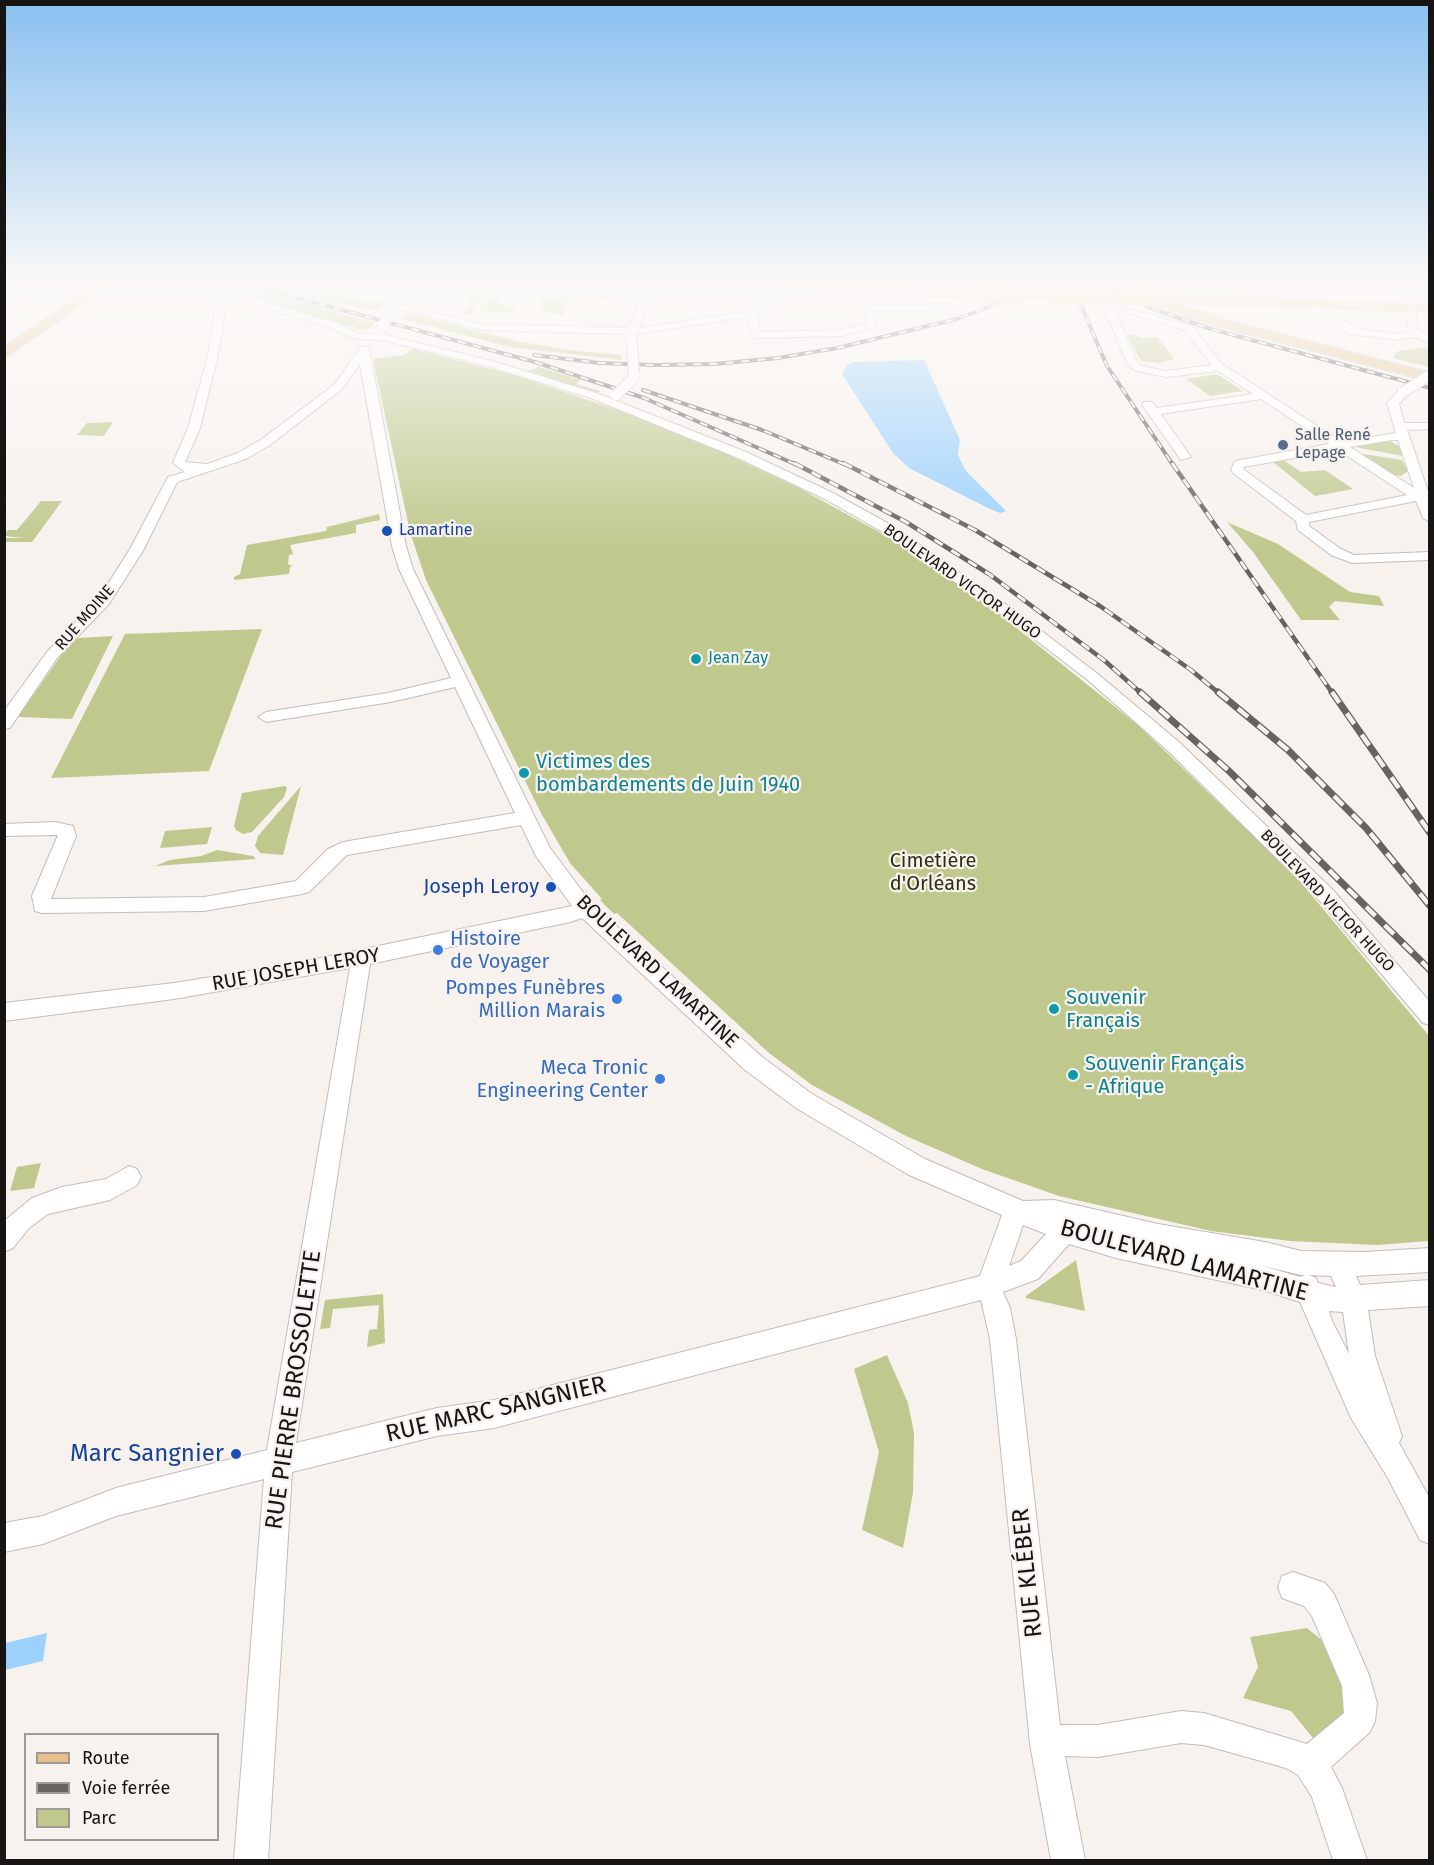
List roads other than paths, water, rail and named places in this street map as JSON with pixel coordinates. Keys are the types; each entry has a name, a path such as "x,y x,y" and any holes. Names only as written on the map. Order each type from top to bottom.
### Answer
{"street":[{"name":"RUE MOINE","path":"4,724 52,655 104,601 137,549 168,484 178,472 179,463 194,428 208,374"},
{"path":"178,472 218,464 242,456 266,442 334,390 349,374"},
{"name":"BOULEVARD LAMARTINE","path":"367,374 399,546 414,588 542,851 584,908 781,1085 856,1133 917,1167 1065,1231 1116,1245 1263,1278 1333,1300 1430,1293"},
{"name":"BOULEVARD VICTOR HUGO","path":"528,374 611,397 647,417 742,455 829,496 886,528 978,589 1065,656 1173,746 1326,895 1430,1017"},
{"path":"611,397 634,374"},
{"path":"1232,374 1420,499"},
{"path":"1430,374 1402,392 1393,403 1420,499 1430,518"},
{"path":"1185,457 1149,407 1265,395"},
{"path":"1420,499 1302,518 1236,467 1430,426"},
{"path":"1388,476 1402,479 1413,472"},
{"path":"1302,518 1303,527 1336,552 1352,559 1430,555"},
{"path":"266,717 391,697 403,692 460,681"},
{"path":"4,831 55,828 67,831 67,836 41,896 42,906 204,904 302,887 334,854 343,849 525,818"},
{"name":"RUE JOSEPH LEROY","path":"4,1012 174,991 358,959 570,915 584,908"},
{"name":"RUE PIERRE BROSSOLETTE","path":"251,1860 279,1462 360,968 358,959"},
{"path":"4,1240 21,1220 40,1206 62,1198 110,1189 129,1178"},
{"path":"988,1286 1005,1245 1015,1211"},
{"name":"BOULEVARD LAMARTINE","path":"1015,1211 1054,1211 1158,1236 1265,1254 1300,1263 1339,1265 1430,1260"},
{"name":"RUE MARC SANGNIER","path":"4,1538 43,1530 116,1502 437,1422 494,1414 988,1286 1029,1270 1065,1231"},
{"path":"1300,1263 1309,1294 1361,1408 1398,1468 1430,1530"},
{"path":"1339,1265 1354,1300 1362,1356 1398,1468"},
{"name":"BOULEVARD LAMARTINE","path":"1389,1296 1430,1285"},
{"name":"RUE KLÉBER","path":"988,1286 998,1308 1003,1339 1046,1744 1068,1860"},
{"path":"1293,1587 1314,1594 1323,1605 1358,1686 1361,1703 1359,1721 1309,1764"},
{"path":"1046,1744 1066,1740 1098,1742 1181,1727 1204,1729 1293,1754 1309,1764 1326,1788 1350,1860"}],"water":[{"path":"842,374 930,374 960,440 958,455 966,471 1006,511 1000,513 988,508 909,468 893,453"},
{"path":"47,1633 43,1661 5,1670 5,1643"}],"railway":[{"path":"571,374 644,398 797,465"},
{"path":"1112,374 1173,465"},
{"path":"1378,374 1430,388"},
{"path":"643,390 762,430 846,465"},
{"path":"794,463 906,522 989,574 1105,661 1142,694"},
{"path":"843,463 975,530 1100,606 1191,670 1220,694"},
{"path":"1172,463 1333,694"},
{"path":"1140,692 1229,771 1430,970"},
{"path":"1218,692 1288,750 1366,828 1430,906"},
{"path":"1332,692 1430,833"}],"place":[{"name":"Salle René Lepage","path":"1283,445"},
{"name":"Lamartine","path":"387,531"},
{"name":"Jean Zay","path":"696,659"},
{"name":"Victimes des bombardements de Juin 1940","path":"524,773"},
{"name":"Joseph Leroy","path":"551,887"},
{"name":"Histoire de Voyager","path":"438,950"},
{"name":"Pompes Funèbres Million Marais","path":"617,999"},
{"name":"Souvenir Français","path":"1054,1009"},
{"name":"Souvenir Français - Afrique","path":"1073,1075"},
{"name":"Meca Tronic Engineering Center","path":"660,1079"},
{"name":"Marc Sangnier","path":"236,1454"}],"park label":[{"name":"Cimetière d'Orléans","path":"933,872"}]}
